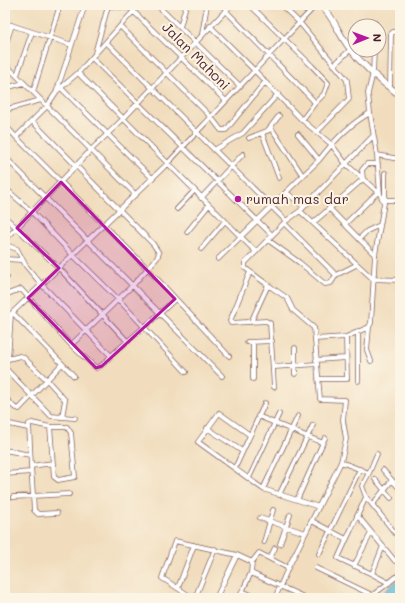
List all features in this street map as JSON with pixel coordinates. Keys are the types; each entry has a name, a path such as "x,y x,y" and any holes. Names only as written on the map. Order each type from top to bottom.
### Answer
{"street":[{"path":"33,92 60,5"},
{"path":"16,137 47,106 57,91 85,5"},
{"path":"102,5 134,10"},
{"path":"57,91 78,73 139,5"},
{"path":"157,5 240,86"},
{"path":"180,27 186,5"},
{"path":"202,35 207,5"},
{"path":"218,5 229,8 315,103"},
{"path":"250,5 328,84 324,94 302,120"},
{"path":"281,5 300,23 347,80 349,99 317,132"},
{"path":"62,417 65,400 47,380 23,357 20,356 7,361 7,336 13,313 167,164 316,5"},
{"path":"320,5 326,10 347,43"},
{"path":"93,56 108,6"},
{"path":"111,356 87,329 42,285 22,260 17,249 9,247 5,242 91,150 123,120 210,26 229,8"},
{"name":"Jalan Mahoni","path":"134,10 226,101"},
{"path":"5,23 72,45"},
{"path":"5,46 12,25"},
{"path":"120,26 223,131 226,130 266,82 302,120 331,144 346,164 379,193 384,201"},
{"path":"210,26 255,70 262,79"},
{"path":"17,75 32,32"},
{"path":"390,88 391,34 394,32 400,32"},
{"path":"106,42 271,206 336,275"},
{"path":"334,65 347,53"},
{"path":"93,56 138,104 272,235"},
{"path":"359,58 373,73 400,95"},
{"path":"345,224 379,193 378,164 368,93 373,73 374,58"},
{"path":"5,64 136,195"},
{"path":"78,73 123,120 256,252"},
{"path":"5,88 24,83"},
{"path":"61,88 152,178"},
{"path":"214,150 252,126 278,94"},
{"path":"5,110 41,100"},
{"path":"218,259 319,160 331,144 359,119 370,113"},
{"path":"267,131 279,116"},
{"path":"32,121 158,250 157,258 133,285 71,344"},
{"path":"5,125 147,268 229,356"},
{"path":"249,138 272,129 302,176"},
{"path":"262,133 280,178"},
{"path":"298,134 319,160"},
{"path":"275,598 288,568 341,462 346,439 343,420 345,400 320,399 313,326 293,310 287,298 245,268 245,263 285,222 300,211 373,136"},
{"path":"202,198 218,183 244,154"},
{"path":"377,155 400,159"},
{"path":"6,159 89,240 222,376"},
{"path":"363,179 362,174 364,167 370,164 378,164"},
{"path":"371,361 367,350 375,255 384,201 385,173"},
{"path":"313,223 363,179"},
{"path":"5,188 32,212 118,299 186,372"},
{"path":"177,210 194,191"},
{"path":"286,192 304,207"},
{"path":"384,201 400,200"},
{"path":"187,232 209,205"},
{"path":"329,208 375,255"},
{"path":"300,211 356,265 373,279 400,280"},
{"path":"5,217 59,268 128,342"},
{"path":"201,249 225,221"},
{"path":"359,239 367,231 380,225"},
{"path":"268,240 325,284 331,283 336,275 356,265"},
{"path":"5,259 22,260"},
{"path":"250,272 230,321 231,323 270,322 274,367 274,387"},
{"path":"251,322 268,285"},
{"path":"5,295 21,289 71,344 96,368 102,366 111,356 176,299"},
{"path":"13,313 74,376"},
{"path":"315,339 346,337 370,327"},
{"path":"358,331 358,381"},
{"path":"318,379 347,379 346,337"},
{"path":"247,342 272,341"},
{"path":"253,342 253,379"},
{"path":"295,348 295,374"},
{"path":"274,367 346,358"},
{"path":"5,397 14,407 19,408 62,364"},
{"path":"5,368 51,416 75,418"},
{"path":"235,468 264,403"},
{"path":"250,435 218,413 198,442 263,489 319,507"},
{"path":"249,478 279,414"},
{"path":"258,416 323,443"},
{"path":"263,489 298,416"},
{"path":"5,423 28,428"},
{"path":"50,427 55,479 58,480 75,477 70,430 67,428 50,427 32,423 29,424 28,428 31,472 35,513 57,513"},
{"path":"279,495 313,425"},
{"path":"207,428 242,451"},
{"path":"297,500 325,438"},
{"path":"5,450 30,454"},
{"path":"377,454 362,486 366,496 400,539"},
{"path":"341,462 369,473"},
{"path":"31,466 53,463"},
{"path":"319,554 360,469"},
{"path":"383,470 399,488"},
{"path":"5,474 31,472"},
{"path":"375,479 391,498"},
{"path":"373,504 392,480"},
{"path":"13,497 69,494"},
{"path":"366,496 338,558 389,583"},
{"path":"264,542 273,510"},
{"path":"280,544 290,515"},
{"path":"357,515 395,561"},
{"path":"260,518 286,528 305,533"},
{"path":"312,521 346,539"},
{"path":"354,566 371,533"},
{"path":"215,549 194,598 162,578 175,541 215,549 237,555 252,562"},
{"path":"178,588 194,545"},
{"path":"372,574 382,546"},
{"path":"270,558 275,548"},
{"path":"239,598 251,573 252,562 259,553 288,568"},
{"path":"216,598 237,555"},
{"path":"316,568 370,596 400,574"},
{"path":"251,573 306,598"},
{"path":"242,591 258,598"}],"highlighted area":[{"path":"61,182 175,299 102,366 96,368 28,298 59,268 17,228"}],"water":[{"path":"400,578 400,593 394,598 377,598"}],"place":[{"name":"rumah mas dar","path":"238,199"}]}
